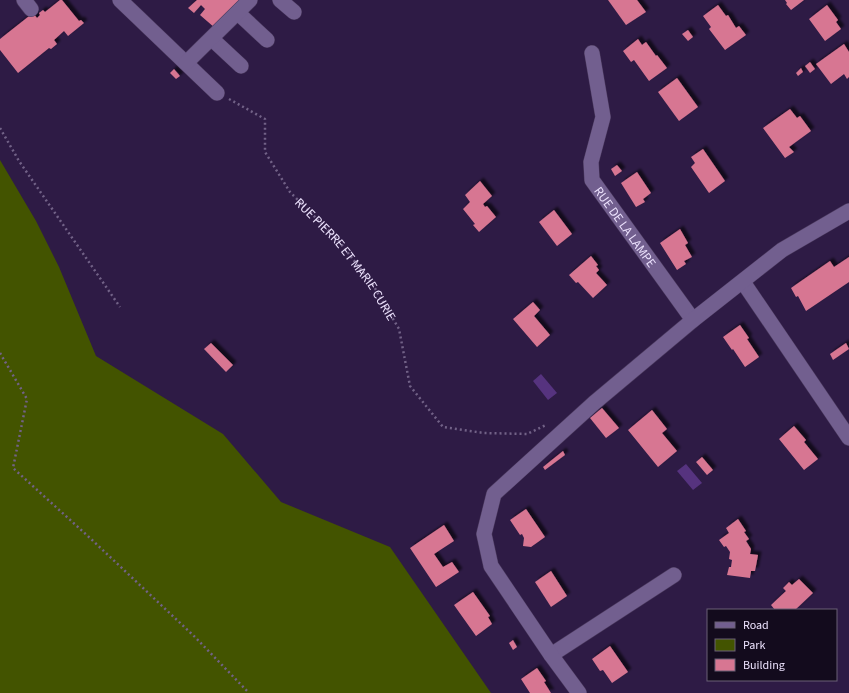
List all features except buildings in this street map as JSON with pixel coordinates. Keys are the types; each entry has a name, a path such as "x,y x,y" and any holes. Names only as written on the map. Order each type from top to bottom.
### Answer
{"street":[{"path":"120,0 217,93"},
{"path":"186,64 250,0"},
{"path":"280,0 294,12"},
{"path":"238,12 267,40"},
{"path":"212,39 241,66"},
{"name":"RUE DE LA LAMPE","path":"592,53 603,117 591,162 592,180 692,320"},
{"path":"579,693 551,655 491,566 484,534 494,494 594,403 692,320 743,282 782,250 849,211"},
{"path":"743,282 849,438"},
{"path":"551,655 674,575"}],"path":[{"name":"RUE PIERRE ET MARIE CURIE","path":"217,93 265,119 265,152 290,192 338,240 373,285 399,329 410,386 443,426 484,433 527,434 547,425"},
{"path":"0,128 19,162 120,307"},
{"path":"0,354 27,399 13,468 195,637 250,693"}],"green space":[{"path":"0,160 36,221 59,267 96,356 223,434 281,502 390,547 491,693 0,693"}],"shaded area":[{"path":"541,374 557,393 548,400 533,381"},
{"path":"686,464 702,483 693,490 677,471"}]}
